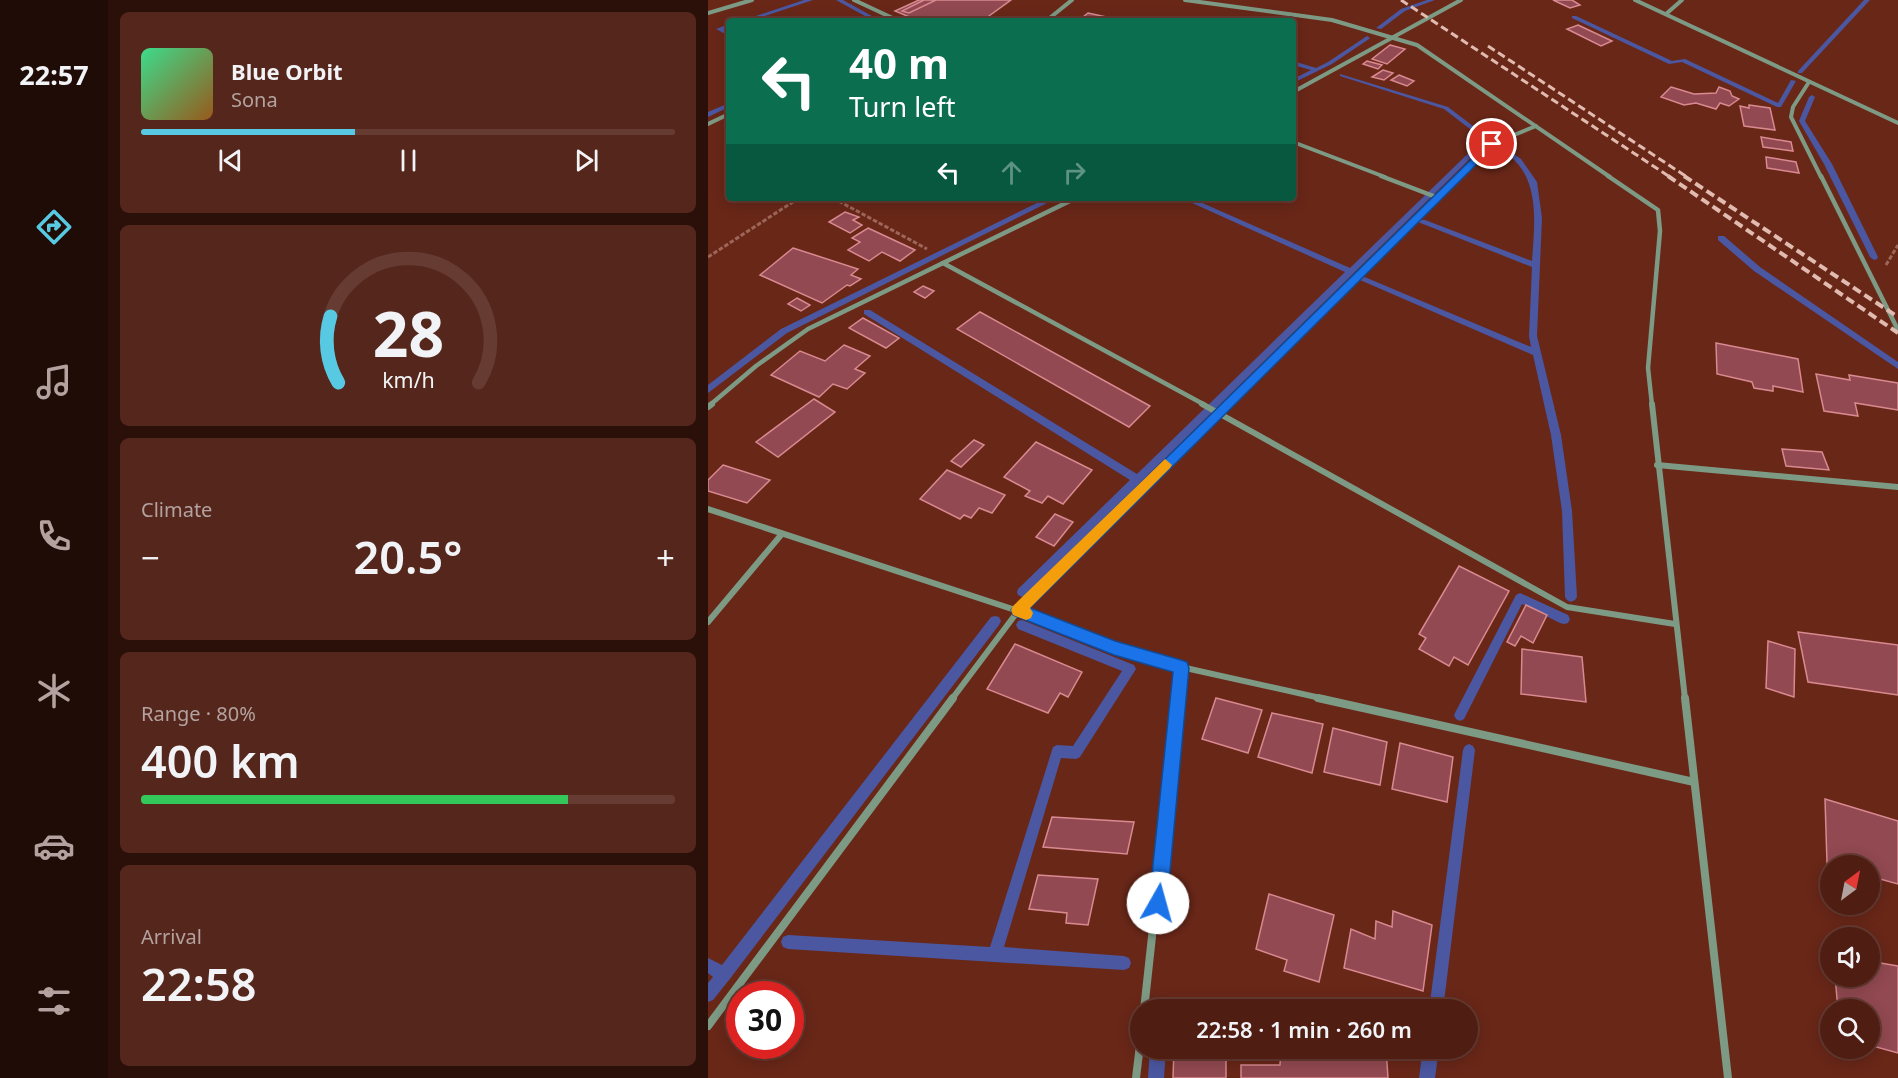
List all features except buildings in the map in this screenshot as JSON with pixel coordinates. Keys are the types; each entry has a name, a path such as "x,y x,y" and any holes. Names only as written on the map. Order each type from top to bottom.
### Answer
{"street":[{"path":"708,14 752,0"},
{"path":"854,0 892,18"},
{"path":"1050,18 1072,0"},
{"path":"1185,0 1254,7 1393,35 1418,45 1658,210 1660,231 1648,368 1657,465 1728,1078"},
{"path":"1296,90 1346,64 1393,35 1461,0"},
{"path":"1635,0 1898,123"},
{"path":"1666,14 1682,0"},
{"path":"1809,82 1793,107 1791,117 1898,330"},
{"path":"708,124 726,115"},
{"path":"708,1026 1018,610 1492,144 1536,126"},
{"path":"1296,143 1436,197"},
{"path":"708,407 756,366 808,329 1070,201"},
{"path":"946,262 1567,607 1675,624"},
{"path":"1657,465 1898,487"},
{"path":"708,509 781,535 1018,610 1114,648 1181,668 1694,782"},
{"path":"708,622 781,535"},
{"path":"1145,999 1160,882 1181,668"},
{"path":"1136,1078 1138,1059"}],"path":[{"path":"708,257 794,201"},
{"path":"838,201 946,262"}],"waterway":[{"path":"753,18 810,0"},
{"path":"839,0 872,18"},
{"path":"1379,28 1403,10 1432,0"},
{"path":"1800,72 1867,0"},
{"path":"1574,17 1671,63 1683,60 1779,106 1793,81"},
{"path":"726,27 719,29 726,32"},
{"path":"1316,70 1367,38"},
{"path":"1296,64 1316,70"},
{"path":"1296,80 1316,70"},
{"path":"1022,592 1487,139 1446,108 1342,75"},
{"path":"1812,97 1802,121 1828,164 1874,257"},
{"path":"708,115 726,106"},
{"path":"1500,146 1519,160 1533,182 1538,218 1536,266"},
{"path":"708,390 784,331 1047,201"},
{"path":"1192,201 1350,271"},
{"path":"1422,222 1536,266"},
{"path":"1721,238 1757,269 1898,366"},
{"path":"1536,266 1533,336 1556,435 1567,511 1571,597"},
{"path":"1364,280 1536,353"},
{"path":"867,312 1137,479"},
{"path":"1460,715 1520,598 1564,619"},
{"path":"724,975 995,621"},
{"path":"995,954 1057,751 1076,753 1130,669 1022,625"},
{"path":"1437,999 1469,750"},
{"path":"788,942 995,954"},
{"path":"995,954 1124,963"},
{"path":"708,965 724,975"},
{"path":"708,995 724,975"},
{"path":"1156,1078 1157,1059"},
{"path":"1427,1078 1430,1059"}],"railway":[{"path":"1401,0 1670,177"},
{"path":"1488,46 1687,177"},
{"path":"1668,176 1898,333"},
{"path":"1684,176 1898,317"}],"slow traffic":[{"path":"1026,613 1018,610 1165,465"}],"route":[{"path":"1158,903 1181,668 1114,648 1018,610 1492,144"}]}
